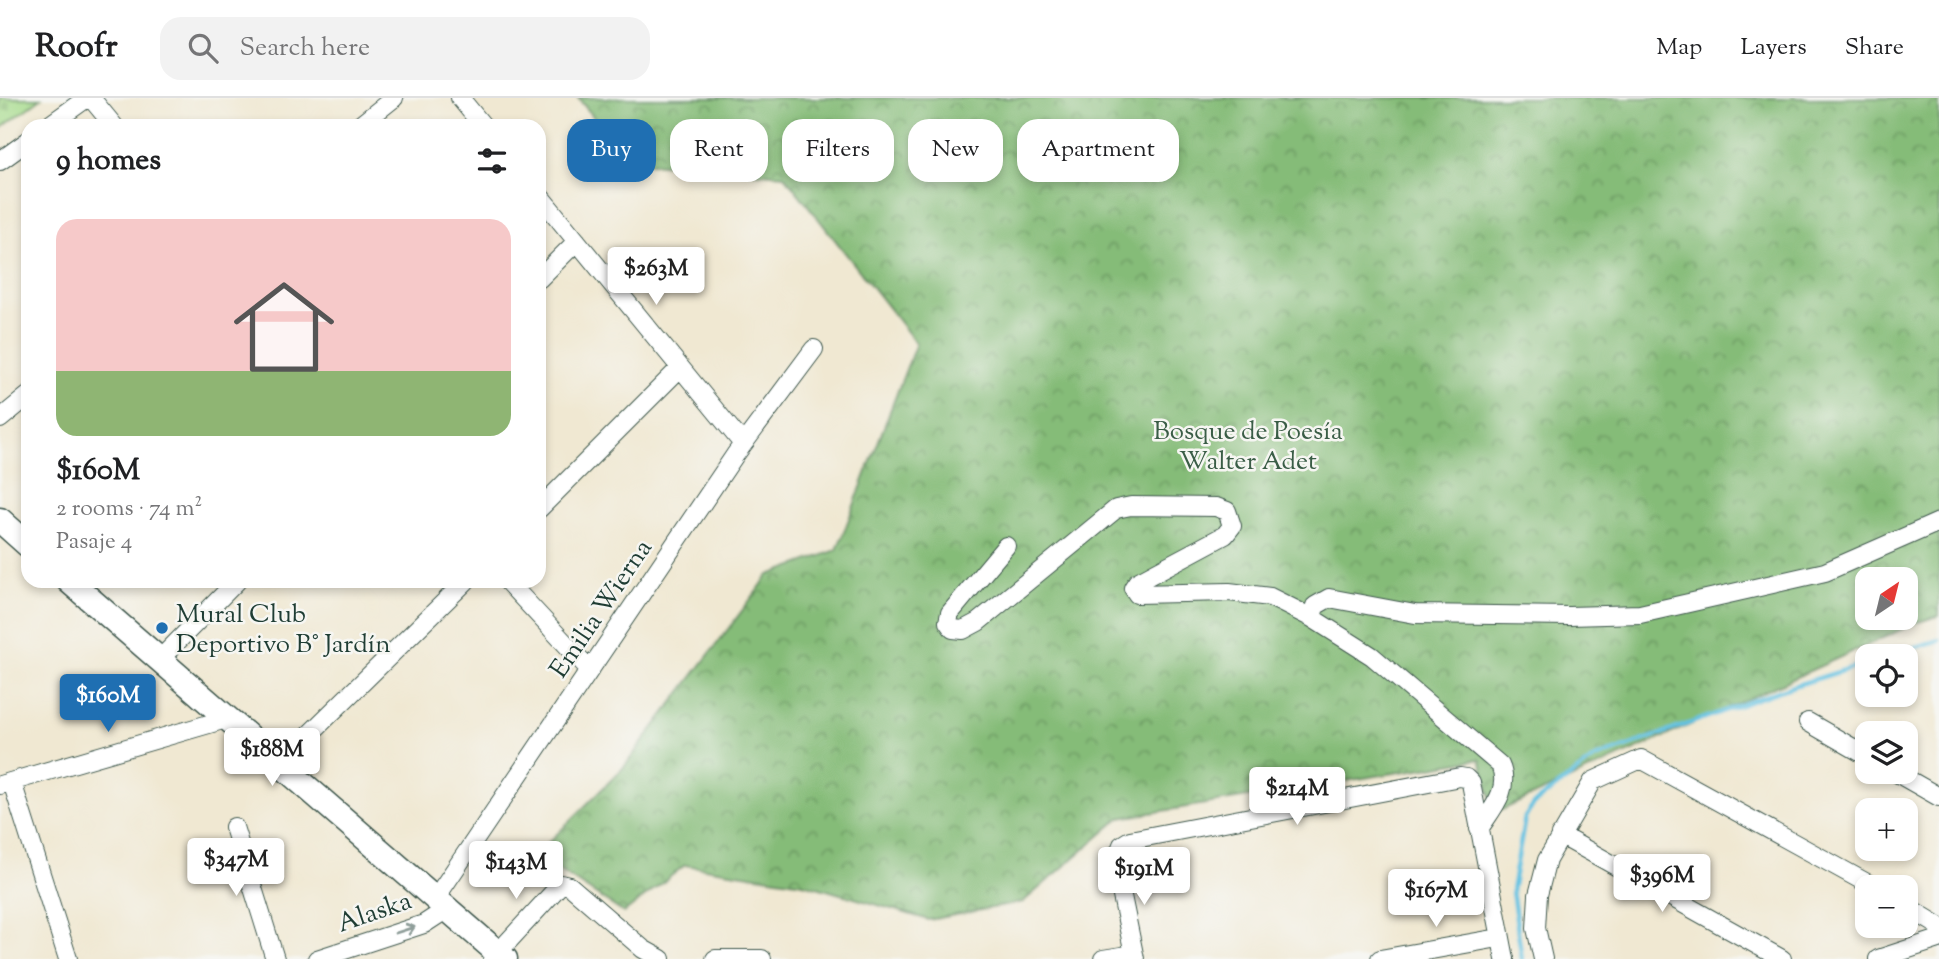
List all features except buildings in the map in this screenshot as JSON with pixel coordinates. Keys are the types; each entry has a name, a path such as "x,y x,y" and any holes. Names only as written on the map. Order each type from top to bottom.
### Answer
{"main road":[{"path":"0,520 21,539"},
{"path":"77,588 498,956"}],"street":[{"path":"58,119 89,98 108,119"},
{"path":"368,119 394,98"},
{"path":"460,98 477,119"},
{"path":"0,161 21,146"},
{"path":"546,203 743,444"},
{"path":"546,272 577,241"},
{"name":"Emilia Wierna","path":"441,904 590,670 743,444 814,349"},
{"path":"546,502 680,368"},
{"path":"0,419 21,402"},
{"path":"1006,546 950,613 948,622 953,629 971,627 1106,514 1130,506 1216,507 1227,511 1232,527 1225,535 1137,582 1133,588 1137,594 1255,593 1311,618 1388,668 1500,765 1505,775 1505,787 1479,829"},
{"path":"1311,618 1315,606 1329,598 1391,612 1415,614 1640,614 1825,572 1939,522"},
{"path":"159,660 230,588"},
{"path":"279,764 459,588"},
{"path":"514,588 590,670"},
{"path":"68,959 6,783 226,719"},
{"path":"1808,722 1855,749"},
{"path":"1558,959 1543,955 1536,928 1538,895 1547,860 1593,780 1641,759 1855,877"},
{"path":"1103,959 1134,956 1115,862 1122,845 1137,837 1466,778 1471,783 1505,959"},
{"path":"1916,784 1939,797"},
{"path":"234,827 275,959"},
{"path":"1560,835 1782,959"},
{"path":"498,956 561,884 570,886 643,949 661,959"},
{"name":"Alaska","path":"317,959 424,923 441,904"},
{"path":"1918,913 1939,926"},
{"path":"1380,959 1499,938"},
{"path":"1878,959 1939,939"},
{"path":"715,959 762,959"}],"green space":[{"path":"0,98 41,98 0,129"},
{"name":"Bosque de Poesía Walter Adet","path":"578,98 1939,98 1939,616 1918,622 1918,567 1855,567 1855,630 1900,630 1869,644 1855,644 1855,650 1495,813 1480,759 1120,818 1023,902 929,920 803,883 685,865 624,913 536,855 624,767 769,575 837,550 916,343 790,182 894,182 894,119 782,119 782,175 768,174 768,119 670,119 670,165 656,163 656,119 595,119"}],"waterway":[{"path":"1918,647 1939,640"},
{"path":"1522,959 1512,891 1525,817 1535,803 1595,758 1784,689 1855,667"}],"place":[{"name":"Mural Club Deportivo B° Jardín","path":"162,628"}]}
